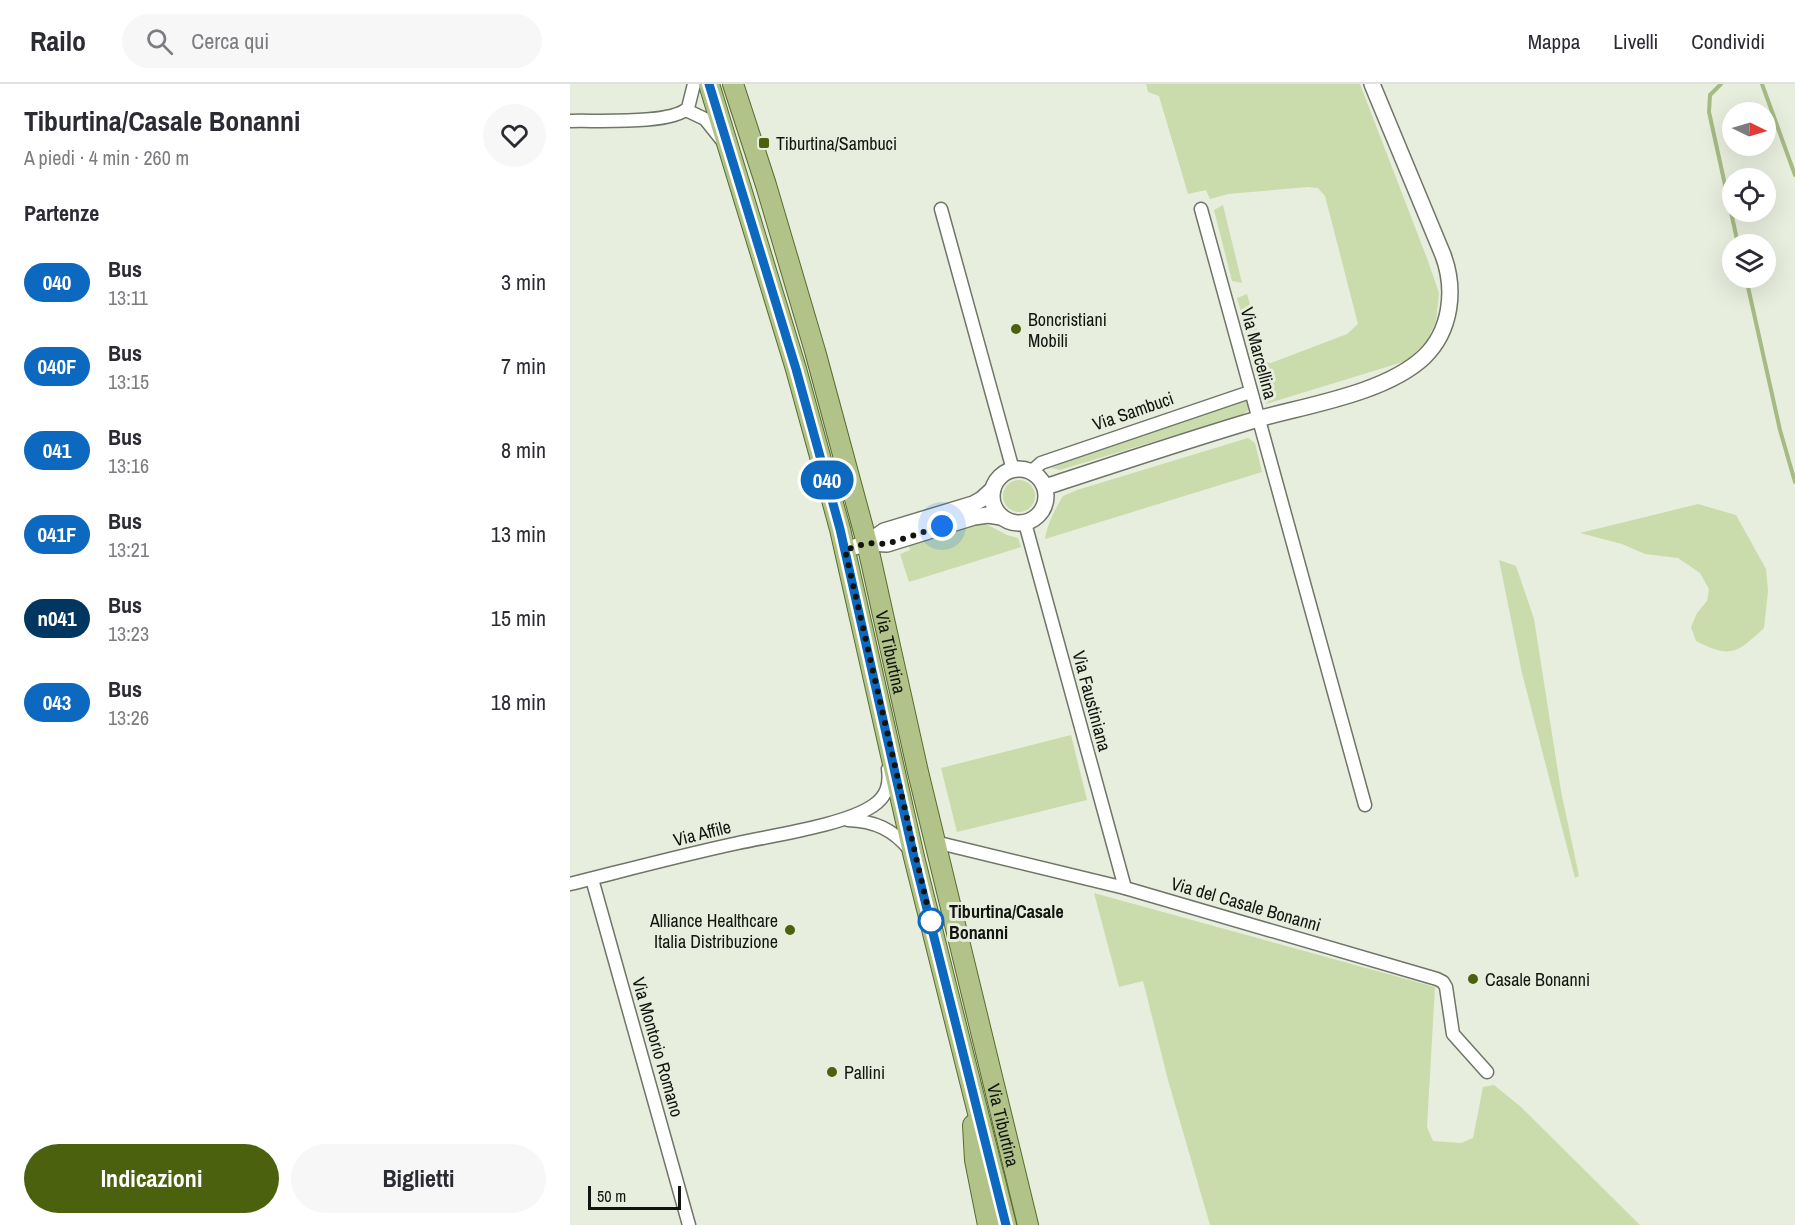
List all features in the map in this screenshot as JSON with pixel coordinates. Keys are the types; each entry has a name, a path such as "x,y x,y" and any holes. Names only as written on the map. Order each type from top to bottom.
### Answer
{"main road":[{"name":"Via Tiburtina","path":"709,84 796,369 845,550 914,857 1006,1225"},
{"name":"Via Tiburtina","path":"733,84 766,185 815,351 867,543 935,842 1028,1225"},
{"path":"974,1095 974,1153 988,1225"}],"street":[{"path":"686,110 694,84"},
{"path":"1045,487 1258,419 1364,390 1398,376 1427,353 1438,338 1446,319 1450,292 1445,261 1372,84"},
{"path":"570,121 658,118 686,110 705,119 731,152"},
{"path":"941,209 1013,470"},
{"name":"Via Marcellina","path":"1201,209 1365,805"},
{"name":"Via Sambuci","path":"1031,472 1041,463 1250,392"},
{"path":"845,550 867,543 884,531 973,504 993,489 1000,477 1013,470 1021,469 1031,472 1041,480 1045,487 1046,503 1038,516 1025,523 1015,523 993,515 974,517 887,544 867,543"},
{"path":"993,489 993,504 1001,517"},
{"name":"Via Faustiniana","path":"1025,523 1125,888"},
{"name":"Via Affile","path":"570,884 735,843 844,819 873,807 887,790 889,777 885,723"},
{"name":"Via Affile","path":"844,819 868,822 887,828 899,838 914,857"},
{"name":"Via del Casale Bonanni","path":"935,842 1125,888 1437,978 1446,987 1453,1034 1487,1072"},
{"name":"Via Montorio Romano","path":"592,879 689,1225"}],"green space":[{"path":"1146,84 1360,84 1439,293 1436,321 1427,341 1406,361 1266,404 1256,364 1265,357 1266,362 1271,363 1347,334 1358,324 1325,196 1318,188 1308,187 1228,194 1210,199 1206,190 1188,194 1159,96 1148,92"},
{"path":"1223,205 1242,283 1232,281 1214,210"},
{"path":"1247,294 1262,348 1252,349 1237,298"},
{"path":"1248,400 1249,410 1241,415 1060,470 1051,468 1098,448"},
{"path":"1248,438 1255,443 1262,472 1045,539 1052,517 1063,496"},
{"path":"1019,480 1030,485 1035,496 1030,507 1019,512 1008,507 1003,496 1008,485"},
{"path":"1698,504 1736,515 1766,569 1768,591 1764,628 1747,643 1733,651 1718,650 1696,641 1691,627 1697,613 1707,601 1709,589 1700,573 1678,558 1645,554 1622,544 1580,533"},
{"path":"982,522 1018,538 1021,547 909,582 900,554 910,550 909,546"},
{"path":"1499,560 1516,566 1534,619 1561,791 1579,876 1575,878 1522,673"},
{"path":"1071,735 1087,800 957,832 941,768"},
{"path":"1094,893 1435,987 1427,1127 1433,1141 1461,1143 1473,1138 1483,1087 1494,1085 1521,1107 1640,1225 1210,1225 1168,1080 1143,981 1119,987"}],"waterway":[{"path":"1721,84 1710,95 1709,112 1736,234"},
{"path":"1762,84 1795,175"},
{"path":"1748,288 1780,430 1795,482"}],"bus line":[{"name":"040","path":"709,84 796,369 840,529 914,857 1006,1225"}],"place":[{"name":"Tiburtina/Sambuci","path":"764,143"},
{"name":"Boncristiani Mobili","path":"1016,329"},
{"name":"Tiburtina/Casale Bonanni","path":"931,921"},
{"name":"Alliance Healthcare Italia Distribuzione","path":"790,930"},
{"name":"Casale Bonanni","path":"1473,979"},
{"name":"Pallini","path":"832,1072"}],"route":[{"path":"931,921 914,857 845,550 867,543 887,544 942,526"}]}
